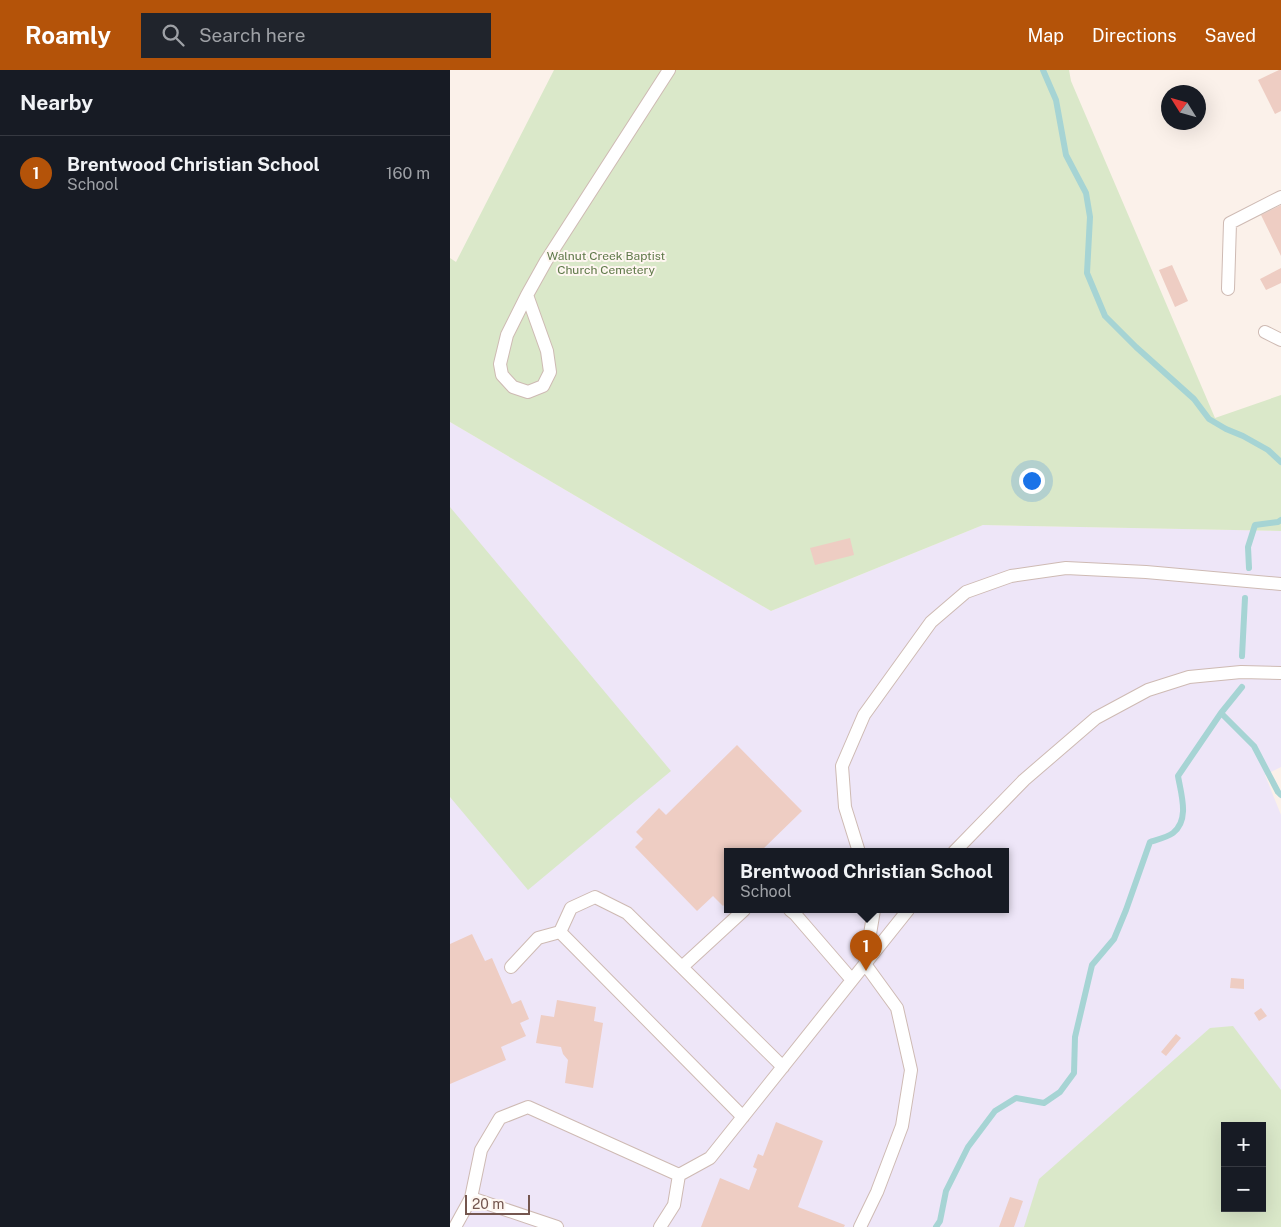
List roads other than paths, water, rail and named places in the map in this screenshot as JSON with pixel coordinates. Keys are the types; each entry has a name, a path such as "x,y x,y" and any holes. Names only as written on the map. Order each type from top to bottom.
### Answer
{"lane":[{"path":"527,295 547,351 550,372 543,386 528,392 513,388 502,375 500,364 507,335 527,295 546,261 669,70"},
{"path":"1228,288 1230,223 1281,197"},
{"path":"1265,332 1281,340"},
{"path":"858,848 845,807 842,766 864,715 925,629 966,592 1011,576 1066,568 1146,572 1281,584"},
{"path":"958,848 1024,780 1096,718 1148,690 1189,677 1241,672 1281,673"},
{"path":"560,932 571,908 595,897 627,913 783,1066"},
{"path":"682,967 741,913"},
{"path":"794,913 852,980"},
{"path":"860,1227 877,1192 902,1126 911,1070 897,1008 865,964 874,913"},
{"path":"679,1175 710,1158 906,913"},
{"path":"510,967 538,938 560,932"},
{"path":"560,932 742,1118"},
{"path":"455,1227 471,1198 481,1150 500,1118 528,1107 679,1175"},
{"path":"660,1227 674,1205 679,1175"},
{"path":"471,1198 557,1227"}],"waterway":[{"path":"1043,70 1056,100 1066,155 1086,193 1090,217 1087,273 1105,316 1136,347 1194,399 1209,419 1268,450 1281,462"},
{"path":"1249,568 1248,547 1255,525 1281,520"},
{"path":"1242,656 1245,598"},
{"path":"936,1227 940,1221 946,1191 968,1147 995,1111 1016,1098 1044,1103 1060,1092 1074,1073 1075,1037 1092,965 1114,939 1150,842 1171,834 1178,828 1183,814 1178,776 1221,713 1242,687"},
{"path":"1221,713 1254,746 1281,795"}],"place":[{"name":"Brentwood Christian School","path":"866,971"}],"park label":[{"name":"Walnut Creek Baptist Church Cemetery","path":"606,263"}]}
